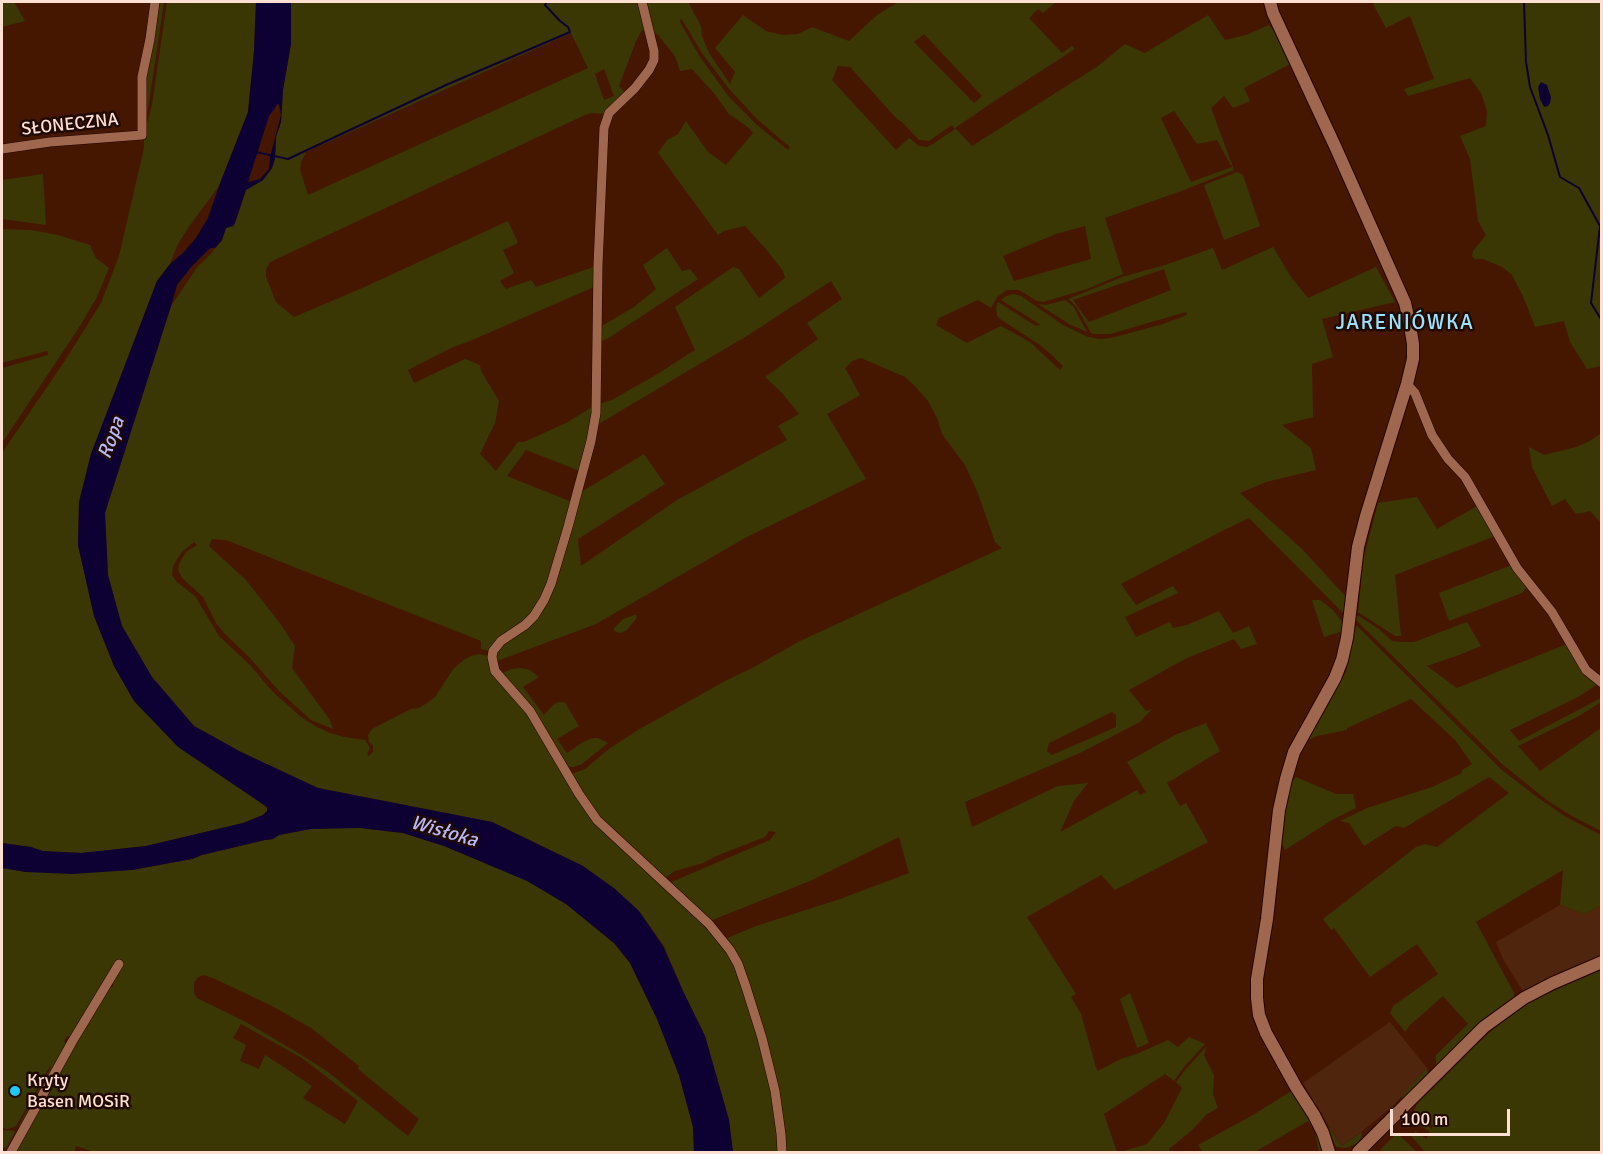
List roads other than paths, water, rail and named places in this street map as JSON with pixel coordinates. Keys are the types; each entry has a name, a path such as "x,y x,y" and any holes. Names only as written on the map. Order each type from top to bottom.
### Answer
{"street":[{"name":"SŁONECZNA","path":"2,149 50,142 142,135 142,77 155,2"},
{"path":"642,2 654,51 654,60 636,88 609,113 604,128 598,265 596,413 591,441 558,564 548,592 534,616 501,641 493,651 492,657 495,671 530,711 597,820 709,924 730,950 747,987 762,1038 777,1108 782,1152"},
{"path":"1270,2 1405,303 1413,345 1413,359 1407,384 1358,547 1347,638 1342,660 1335,678 1294,752 1286,779 1279,810 1267,919 1257,979 1259,1015 1266,1033 1296,1088 1314,1115 1323,1132 1329,1152"},
{"path":"1407,384 1415,393 1432,435 1448,459 1465,477 1517,568 1552,612 1586,669 1602,682"},
{"path":"1358,1152 1484,1027 1524,998 1602,962"},
{"path":"11,1152 118,964"}],"water":[{"path":"256,2 291,2 291,44 283,90 281,122 276,137 275,159 272,168 263,180 246,190 235,223 226,228 222,240 192,266 177,285 105,513 108,575 122,626 152,677 194,726 241,752 318,788 492,822 583,866 615,889 639,911 663,946 705,1036 729,1120 733,1152 694,1152 693,1127 679,1075 657,1019 630,963 614,943 566,904 527,881 444,846 403,833 360,828 311,829 279,835 273,839 192,859 132,870 72,874 26,872 2,868 2,843 43,851 81,853 146,846 243,823 267,811 267,807 178,747 134,701 114,666 94,616 78,545 79,502 91,454 157,281 196,238 208,218 248,112","holes":["279,104 281,115 269,169 260,179 248,182 269,116"]},
{"path":"1541,82 1547,85 1551,97 1548,106 1544,107 1538,87"}],"waterway":[{"path":"256,152 288,159 446,85 570,32 568,27 545,5 547,2"},
{"path":"1524,2 1526,62 1530,87 1548,135 1560,177 1579,188 1600,226 1591,303 1602,321"}],"place":[{"name":"Kryty Basen MOSiR","path":"15,1091"}],"district":[{"name":"JARENIÓWKA","path":"1405,323"}],"water label":[{"name":"Ropa","path":"112,438"},
{"name":"Wisłoka","path":"444,832"}]}
